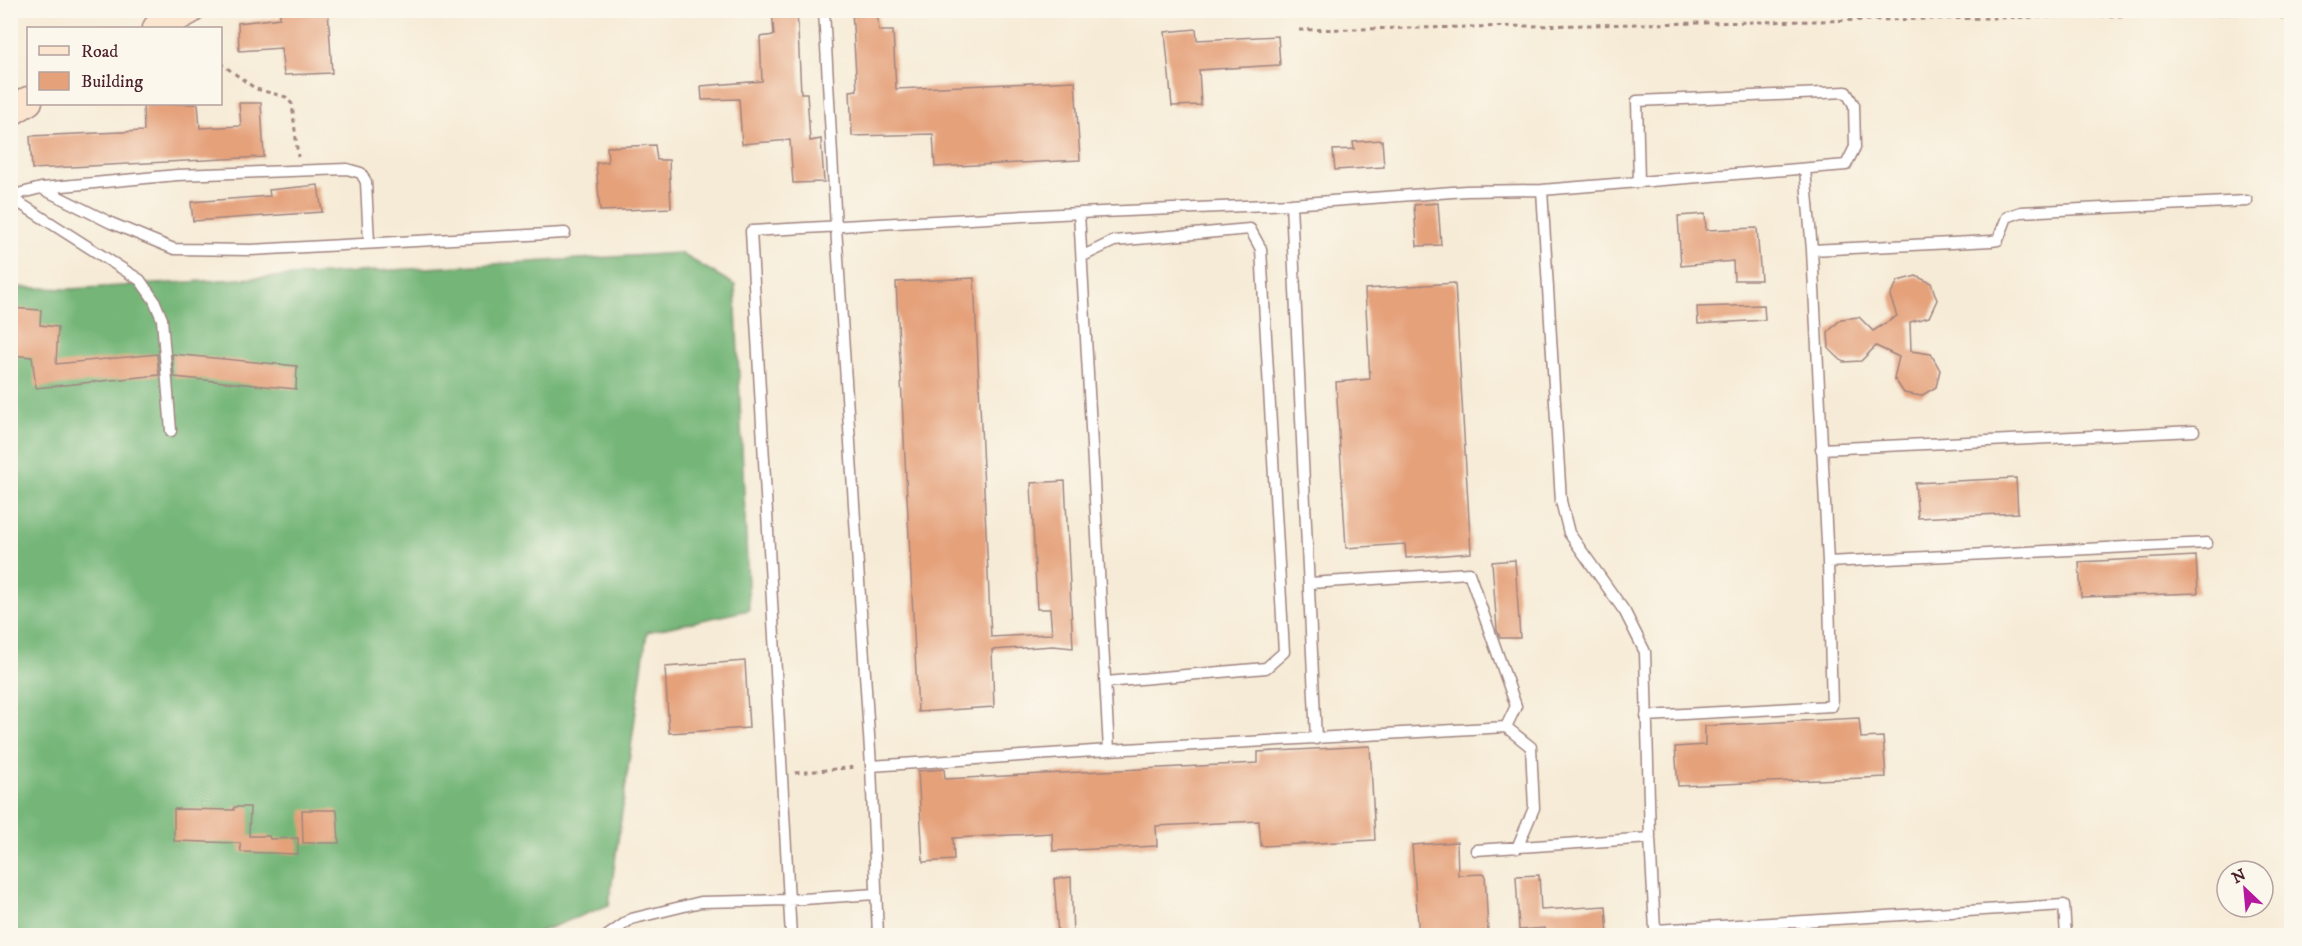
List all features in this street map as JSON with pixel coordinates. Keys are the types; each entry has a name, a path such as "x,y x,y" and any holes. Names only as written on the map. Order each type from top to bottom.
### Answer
{"street":[{"path":"159,27 190,10"},
{"path":"10,112 27,102"}],"lane":[{"path":"824,10 871,766 878,936"},
{"path":"791,936 751,231 1291,204 1466,191 1542,190 1846,165 1855,147 1854,105 1846,92 1637,101 1639,182"},
{"path":"11,197 41,188 177,175 347,169 361,173 366,182 369,243"},
{"path":"1646,716 1832,706 1828,562 1812,250 1805,169"},
{"path":"41,188 111,223 174,249 251,250 565,233"},
{"path":"1542,190 1561,501 1569,532 1625,612 1645,652 1654,933 2064,904 2066,936"},
{"path":"11,197 140,280 154,300 162,319 171,431"},
{"path":"1812,250 1998,240 2007,217 2021,212 2247,201"},
{"path":"1291,204 1316,739"},
{"path":"1079,213 1109,750"},
{"path":"1083,256 1114,240 1250,229 1261,249 1284,652 1266,668 1106,682"},
{"path":"1821,449 2194,431"},
{"path":"1828,562 2207,543"},
{"path":"1310,583 1469,573 1516,706 1506,727"},
{"path":"871,766 1506,727 1531,747 1534,808 1517,848"},
{"path":"1476,850 1650,838"},
{"path":"607,936 631,919 701,902 789,900 875,894"},
{"path":"1805,921 1806,936"}],"path":[{"path":"1299,30 2273,13 2292,23"},
{"path":"222,64 256,89 286,97 292,104 299,171"},
{"path":"782,774 871,766"}],"green space":[{"path":"680,253 735,285 749,610 647,632 609,905 531,935 11,936 11,287 70,289"}],"building":[{"path":"280,10 328,10 332,73 284,75 281,48 239,51 238,23 280,18"},
{"path":"772,10 797,10 801,93 807,93 810,141 821,139 824,182 793,183 790,140 742,144 739,99 702,100 701,86 762,81 760,37 774,35"},
{"path":"852,10 877,10 879,31 893,31 896,89 1075,81 1080,160 935,167 933,134 852,136 850,91 857,90"},
{"path":"1196,29 1197,40 1278,36 1280,65 1199,70 1201,105 1172,106 1165,32"},
{"path":"239,103 261,103 264,157 32,169 30,136 144,131 143,105 198,105 200,128 241,126"},
{"path":"1382,140 1384,167 1335,170 1333,150 1354,149 1353,142"},
{"path":"655,145 657,160 669,160 671,208 600,211 596,163 608,162 607,147"},
{"path":"318,185 322,212 193,221 191,202 270,196 269,190"},
{"path":"1438,203 1441,245 1417,246 1414,205"},
{"path":"1705,214 1706,230 1757,228 1761,280 1734,280 1733,261 1681,266 1678,216"},
{"path":"1916,276 1931,283 1937,300 1929,317 1910,322 1911,351 1931,354 1940,370 1936,387 1921,396 1904,393 1894,378 1899,357 1876,346 1861,361 1843,362 1829,349 1828,332 1841,319 1859,317 1873,331 1897,316 1890,296 1898,281"},
{"path":"974,278 991,637 1052,634 1050,609 1037,609 1031,483 1065,481 1073,648 1053,646 992,650 994,707 918,712 896,282"},
{"path":"1455,283 1471,553 1406,558 1405,544 1346,548 1336,382 1370,379 1365,289"},
{"path":"1764,305 1765,320 1698,324 1697,307"},
{"path":"10,308 41,310 40,325 58,327 56,364 157,354 159,375 36,388 32,357 10,355"},
{"path":"172,354 297,366 296,389 174,377"},
{"path":"2016,478 2018,513 1918,518 1915,483"},
{"path":"2196,556 2198,593 2081,597 2079,562"},
{"path":"1515,560 1520,638 1500,638 1497,630 1492,562"},
{"path":"745,661 749,728 669,733 665,667"},
{"path":"1859,718 1861,738 1883,737 1886,777 1678,786 1675,747 1705,745 1705,726"},
{"path":"1370,746 1375,840 1261,846 1259,821 1156,826 1157,846 1053,851 1052,833 953,838 954,860 923,862 918,771 944,769 945,779 1258,763 1258,752"},
{"path":"234,807 250,807 249,836 269,836 270,839 298,838 298,854 241,852 240,843 174,841 174,809 234,810"},
{"path":"302,810 337,810 339,843 303,843"},
{"path":"1457,842 1458,875 1485,874 1488,931 1419,936 1412,845"},
{"path":"1539,875 1541,910 1606,906 1608,936 1545,936 1545,928 1519,930 1516,876"},
{"path":"1071,877 1073,936 1058,936 1054,879"}]}
